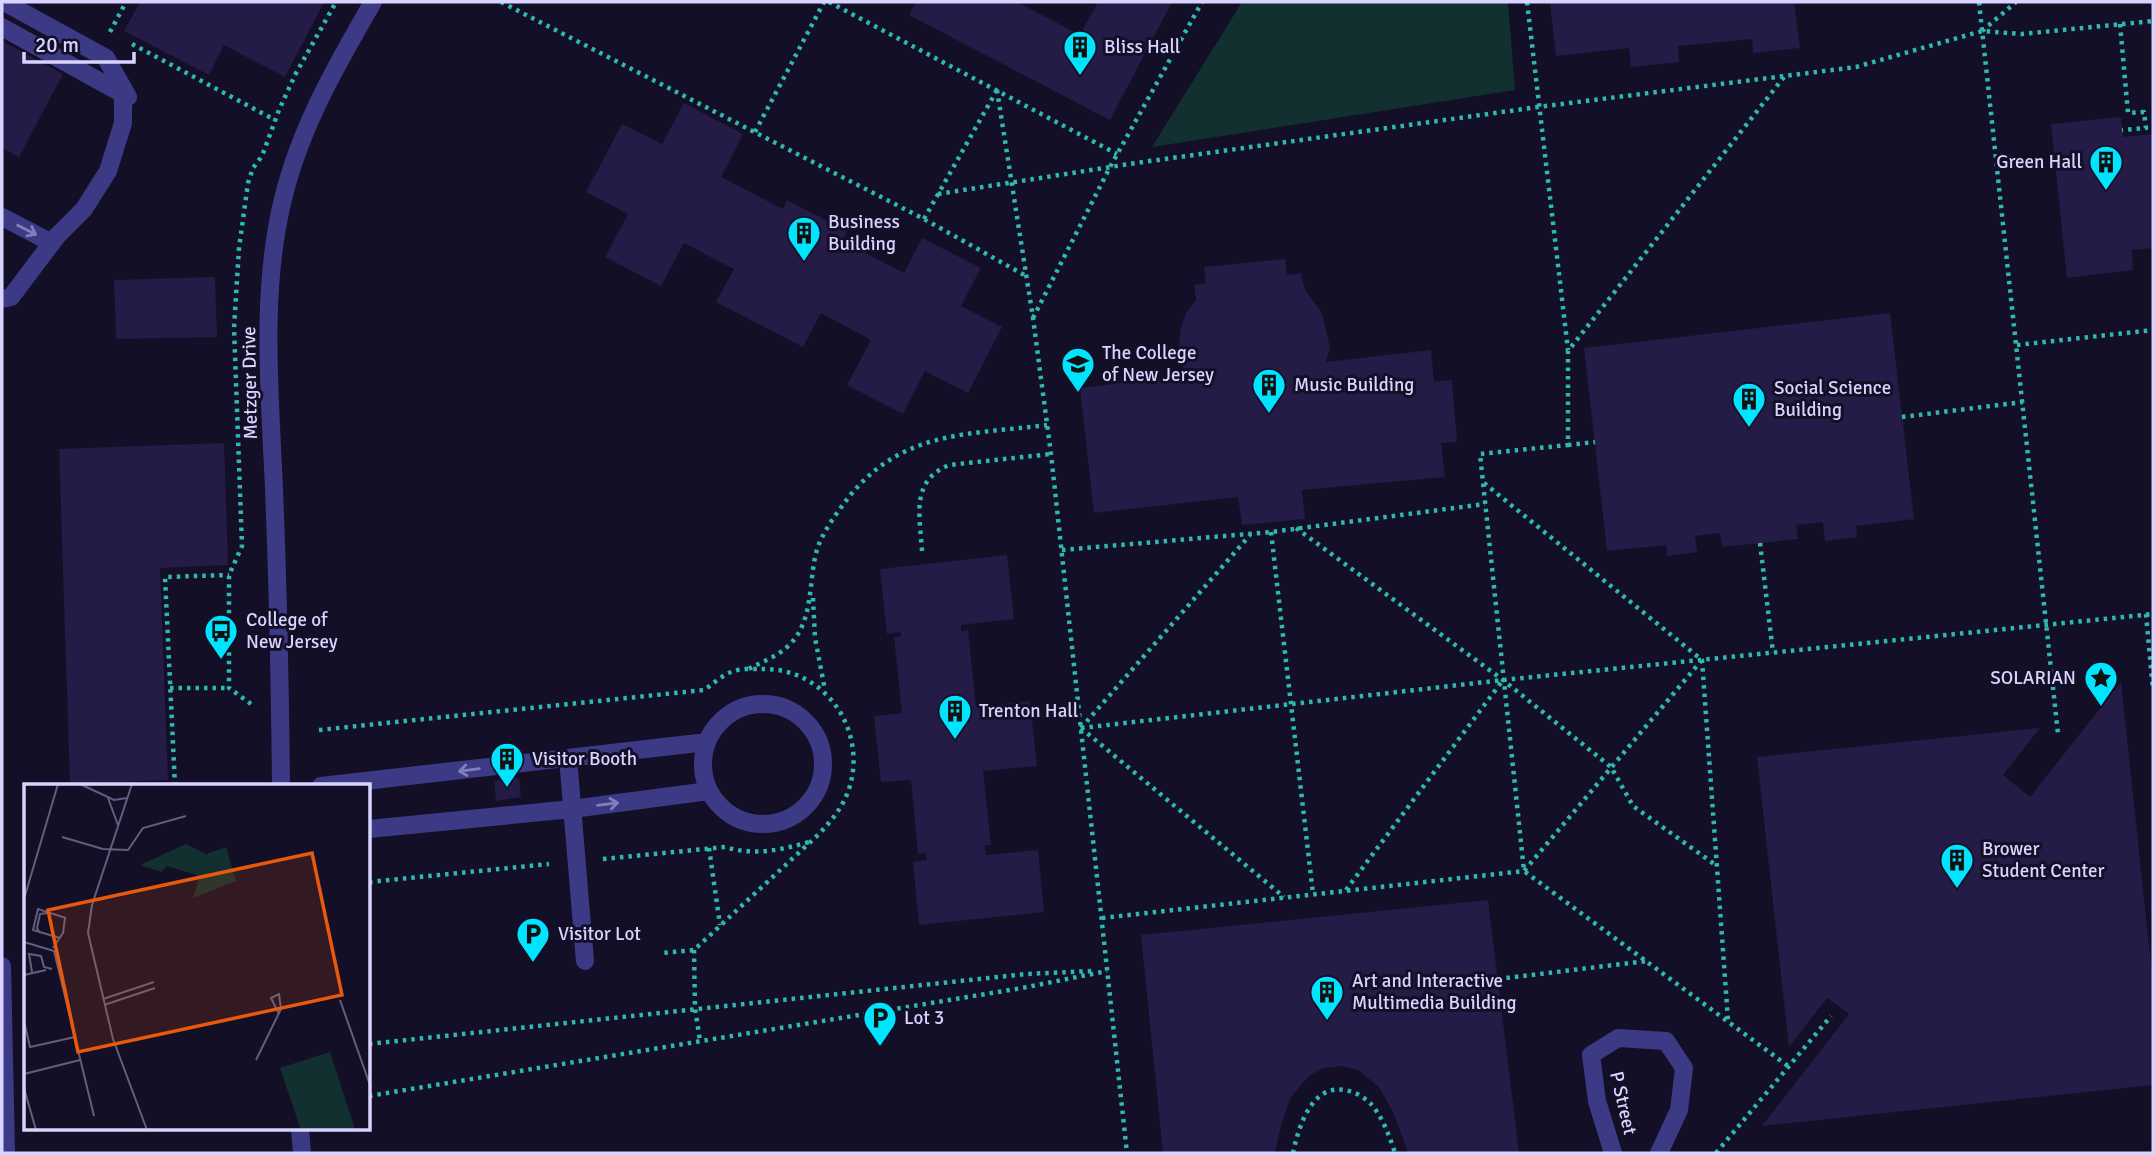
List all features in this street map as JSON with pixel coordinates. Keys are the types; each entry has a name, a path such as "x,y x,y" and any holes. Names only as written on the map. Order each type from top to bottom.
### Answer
{"street":[{"path":"2,299 11,297 52,243 84,209 108,171 123,123 126,95 106,58 4,2"},
{"name":"Metzger Drive","path":"281,784 279,616 271,394 270,297 273,249 296,152 316,105 373,2"},
{"path":"2,27 126,95"},
{"path":"2,218 52,243"},
{"path":"769,705 788,709 804,720 816,735 822,753 823,772 817,791 806,806 791,818 773,824 754,824 735,818 720,806 709,791 703,758 707,742 717,725 732,713 750,706 769,705"},
{"path":"339,784 707,742"},
{"path":"568,758 585,961"},
{"path":"371,829 572,809 709,791"},
{"path":"2,966 6,1153"},
{"name":"P Street","path":"1613,1153 1597,1101 1591,1055 1618,1038 1666,1041 1684,1068 1679,1110 1659,1153"},
{"path":"300,1130 302,1153"}],"path":[{"path":"118,37 110,33 126,2"},
{"path":"501,2 924,219 1026,276"},
{"path":"755,132 826,2 1117,154"},
{"path":"1033,318 1110,167 1202,2"},
{"path":"1527,2 1568,351 1569,445"},
{"path":"1979,2 2059,734"},
{"path":"1982,31 2016,2"},
{"path":"938,194 1538,107 1856,67 1982,31 2022,34 2153,21"},
{"path":"2120,24 2128,113 2144,112 2146,128 2122,130"},
{"path":"127,42 275,120"},
{"path":"1568,351 1784,77"},
{"path":"924,219 997,90"},
{"path":"997,90 1033,318 1051,454 1127,1153"},
{"path":"2017,345 2146,331 2153,333"},
{"path":"1902,417 2024,402"},
{"path":"748,669 786,648 802,629 812,590 817,551 835,514 853,491 881,464 906,449 933,440 1047,425"},
{"path":"1524,871 1480,454 1595,442"},
{"path":"922,551 921,494 926,480 935,471 949,465 1051,454"},
{"path":"1483,483 1702,660 1728,1021"},
{"path":"1062,550 1271,532 1485,504"},
{"path":"1296,528 1503,680 1611,767 1633,806 1717,866"},
{"path":"1271,532 1313,894"},
{"path":"1081,728 1251,534"},
{"path":"1760,543 1773,654"},
{"path":"175,784 165,577 229,575"},
{"path":"812,590 815,638 825,691"},
{"path":"2146,614 2153,690"},
{"path":"1081,728 1503,680 2153,614"},
{"path":"1524,871 1702,660"},
{"path":"1345,891 1503,680"},
{"path":"170,688 229,688"},
{"path":"1081,728 1284,897"},
{"path":"709,848 720,925"},
{"path":"1102,918 1524,871 1788,1066"},
{"path":"662,953 694,950 695,1008 700,1041"},
{"path":"1498,979 1647,961"},
{"path":"371,1044 1026,974 1107,971"},
{"path":"371,1096 1022,988 1107,971"},
{"path":"1716,1153 1831,1016"},
{"path":"1293,1153 1297,1133 1316,1100 1327,1091 1342,1088 1358,1094 1371,1105 1382,1122 1395,1153"}],"green space":[{"path":"1242,2 1508,2 1515,90 1152,147"}],"building":[{"path":"140,2 324,2 285,77 224,45 209,75 124,31"},
{"name":"Bliss Hall","path":"916,2 1017,2 1080,35 1098,2 1172,2 1110,120 909,15"},
{"path":"1550,2 1794,2 1800,48 1753,53 1752,39 1678,46 1679,62 1631,67 1629,48 1556,56"},
{"path":"2,41 63,74 19,157 2,148"},
{"name":"Business Building","path":"684,103 743,134 721,177 783,209 787,200 847,231 842,241 904,273 922,238 981,268 961,306 1002,327 968,393 925,371 903,414 847,385 871,340 821,313 803,347 716,302 734,269 684,243 661,286 605,257 628,214 586,192 622,124 662,144"},
{"name":"Green Hall","path":"2121,117 2123,137 2153,134 2153,248 2132,250 2133,270 2067,278 2051,124"},
{"name":"Music Building","path":"1285,259 1287,275 1301,273 1305,290 1322,313 1330,348 1326,362 1431,350 1434,382 1452,380 1457,442 1441,443 1445,477 1302,490 1305,519 1242,525 1238,497 1094,513 1080,388 1186,375 1181,362 1181,328 1186,313 1196,300 1194,285 1206,283 1204,267"},
{"path":"215,277 217,337 116,339 114,280"},
{"name":"Social Science Building","path":"1890,313 1914,519 1856,526 1857,537 1825,541 1823,522 1796,525 1798,539 1722,547 1720,533 1695,536 1697,552 1667,556 1666,545 1607,551 1584,348"},
{"path":"224,443 228,565 160,568 168,780 70,784 59,449"},
{"name":"Trenton Hall","path":"1007,555 1014,619 961,625 961,631 968,630 976,707 1030,701 1037,766 983,771 991,845 985,845 986,855 1038,850 1044,912 919,925 913,862 927,860 926,853 918,854 911,780 881,782 874,716 902,713 894,637 901,637 901,632 887,634 880,569"},
{"name":"Brower Student Center","path":"2121,682 2153,983 2153,1085 1762,1126 1849,1014 1827,998 1789,1047 1757,757 2040,728 2003,775 2030,797"},
{"name":"Visitor Booth","path":"519,778 521,797 496,801 494,781"},
{"name":"Art and Interactive Multimedia Building","path":"1488,900 1519,1153 1408,1153 1394,1114 1379,1087 1358,1070 1342,1066 1324,1068 1309,1076 1300,1086 1290,1099 1275,1153 1163,1153 1141,935"}],"place":[{"name":"Bliss Hall","path":"1080,77"},
{"name":"Green Hall","path":"2106,192"},
{"name":"Business Building","path":"804,263"},
{"name":"The College of New Jersey","path":"1078,394"},
{"name":"Music Building","path":"1269,415"},
{"name":"Social Science Building","path":"1749,429"},
{"name":"College of New Jersey","path":"221,661"},
{"name":"SOLARIAN","path":"2101,708"},
{"name":"Trenton Hall","path":"955,741"},
{"name":"Visitor Booth","path":"507,789"},
{"name":"Brower Student Center","path":"1957,890"},
{"name":"Visitor Lot","path":"533,964"},
{"name":"Art and Interactive Multimedia Building","path":"1327,1022"},
{"name":"Lot 3","path":"880,1048"}]}
